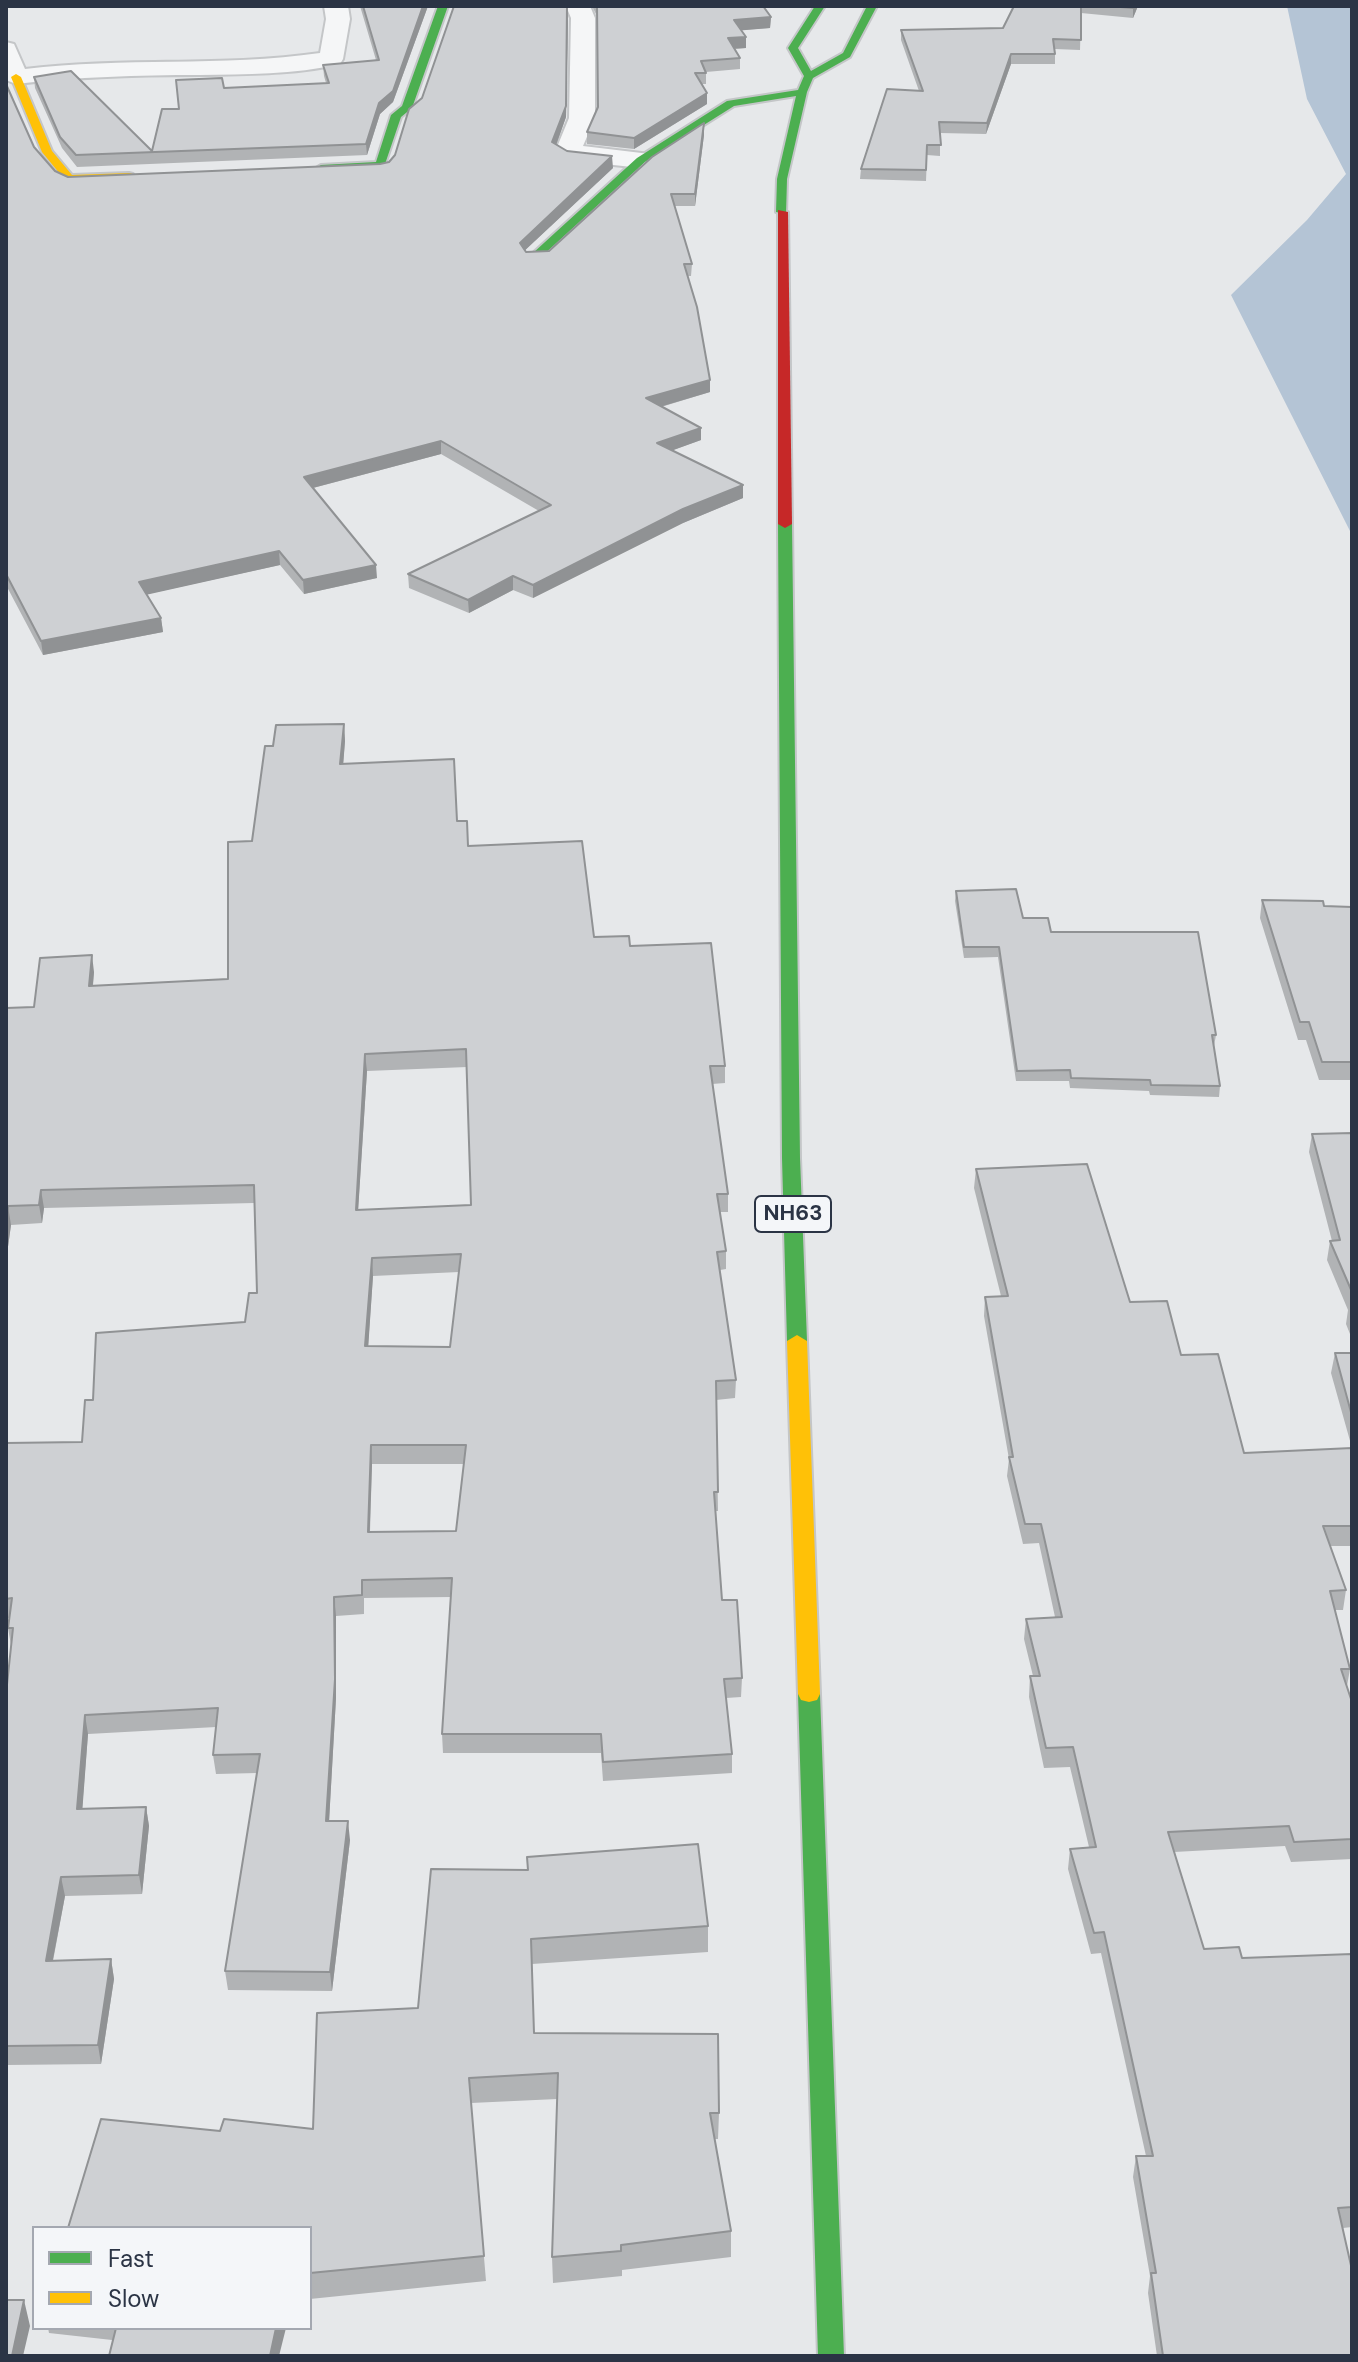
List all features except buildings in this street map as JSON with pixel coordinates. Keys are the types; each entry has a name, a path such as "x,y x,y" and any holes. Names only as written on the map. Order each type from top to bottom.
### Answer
{"main road":[{"path":"309,169 380,165 396,115 407,108 426,61 435,23 443,6"},
{"path":"805,84 793,48 820,6"},
{"path":"537,255 641,160 731,103 805,84 847,55 872,6"},
{"path":"16,77 47,152 69,178 145,176"},
{"name":"NH63","path":"805,84 782,179 791,1158 831,2356"}],"street":[{"path":"6,49 16,77 81,69 280,66 331,59 338,19 336,6"},
{"path":"578,6 583,18 582,118 568,152 641,160"}],"water":[{"path":"1287,6 1352,6 1352,535 1231,295 1307,220 1346,174 1307,99"}],"traffic: fast":[{"path":"321,168 380,165 396,115 407,108 443,6"},
{"path":"809,76 793,48 820,6"},
{"path":"782,212 782,179 802,92 809,76 847,55 872,6"},
{"path":"537,255 641,160 731,103 802,92"},
{"path":"785,524 791,1158 797,1341"},
{"path":"809,1694 831,2356"}],"traffic: slow":[{"path":"16,77 47,152 69,178 129,176"},
{"path":"797,1341 809,1694"}],"traffic: jam":[{"path":"782,212 785,524"}]}
